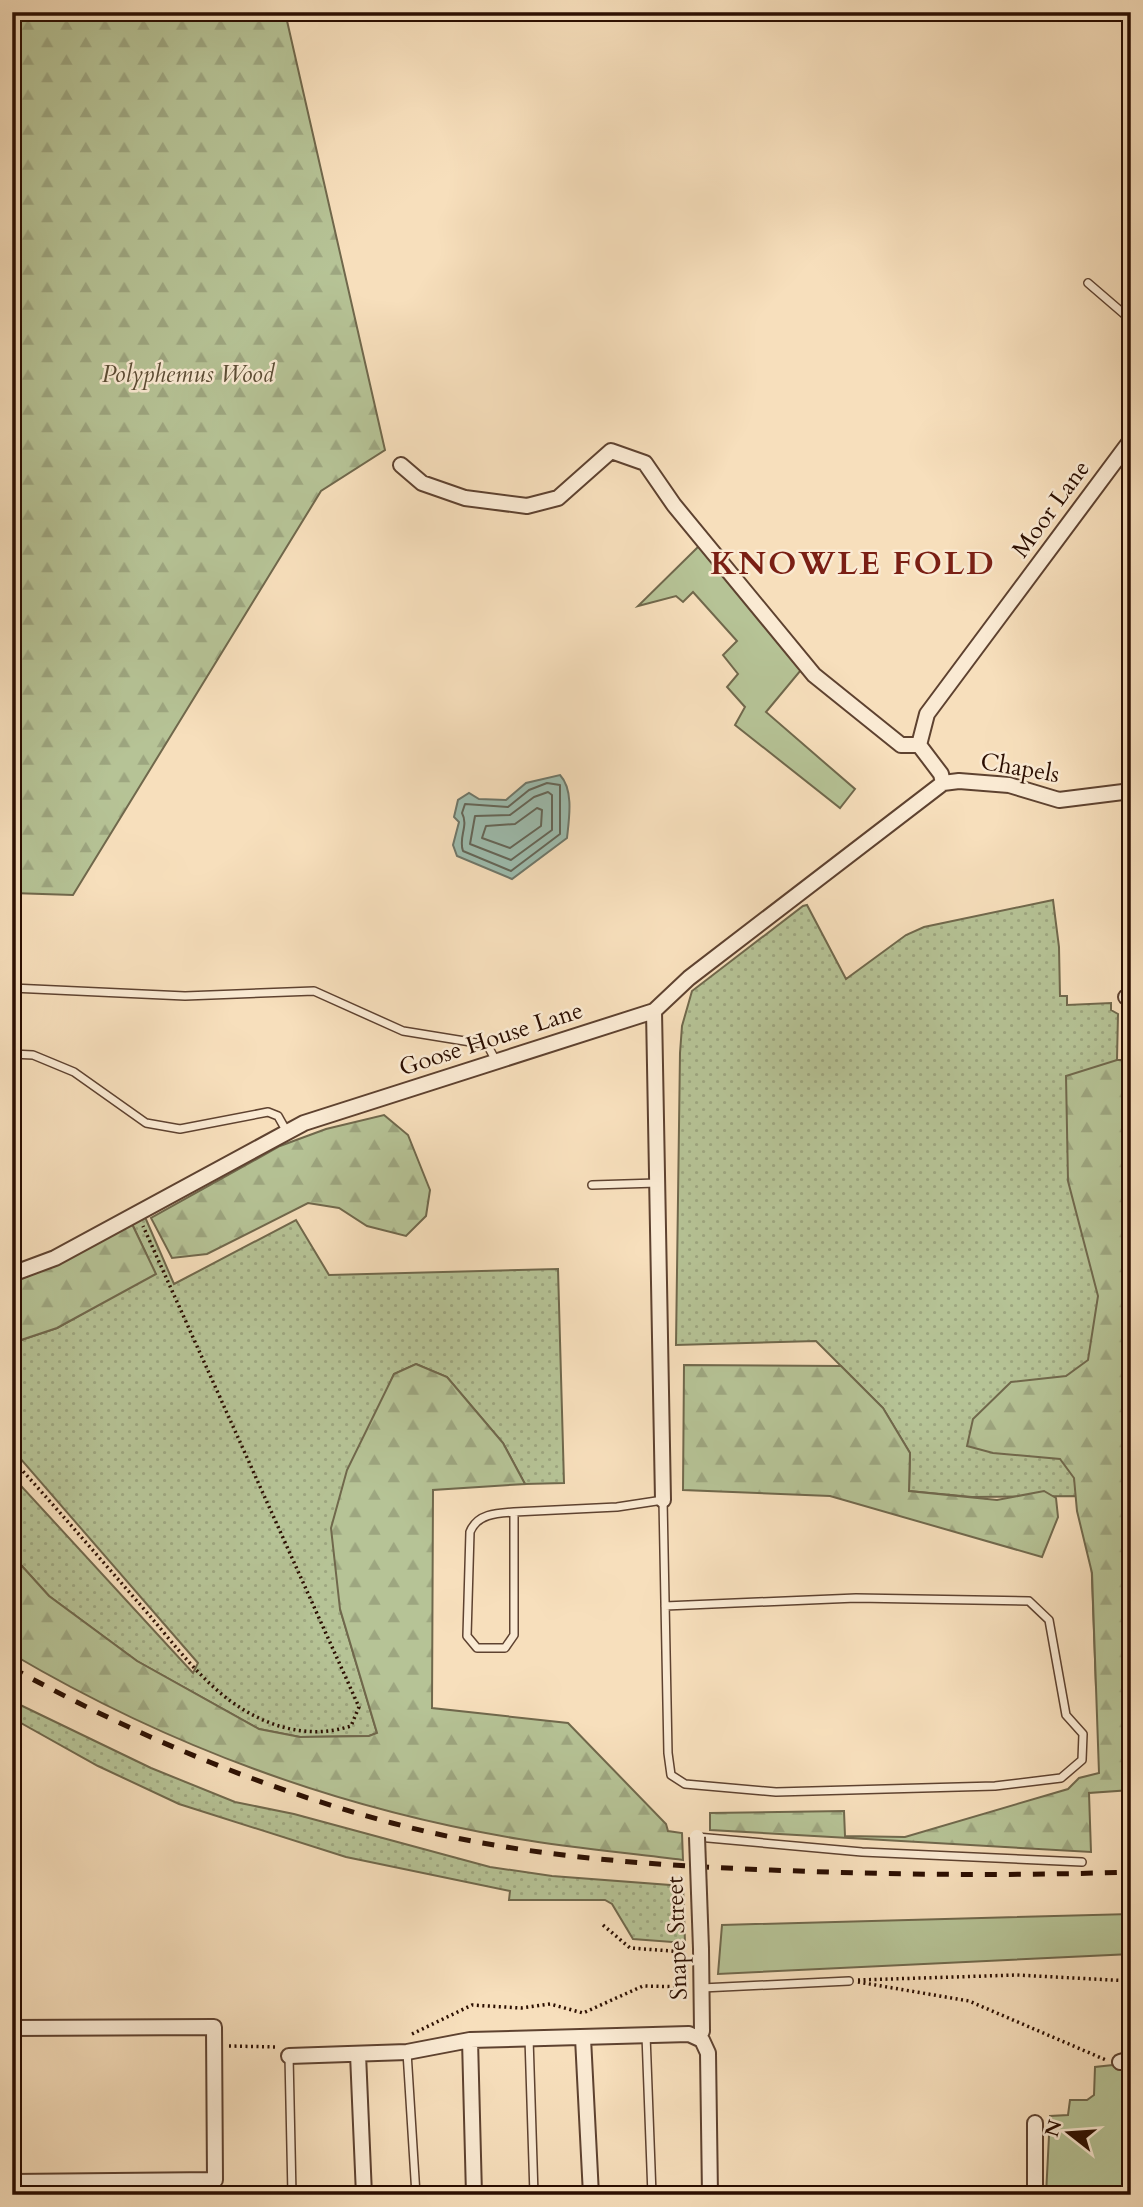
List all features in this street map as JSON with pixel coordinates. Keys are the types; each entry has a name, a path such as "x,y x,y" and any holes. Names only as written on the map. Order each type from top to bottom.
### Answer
{"street":[{"name":"Moor Lane","path":"919,745 926,714 1131,440"},
{"path":"401,465 422,483 465,498 527,506 558,498 611,451 645,463 674,505 814,676 901,746 919,745 941,774 943,783"},
{"name":"Chapels","path":"943,783 959,780 1009,785 1059,800 1131,791"},
{"name":"Goose House Lane","path":"12,1274 55,1258 304,1124 654,1011 689,978 943,783"},
{"path":"654,1011 663,1500"},
{"name":"Snape Street","path":"697,1837 702,1988 700,2038 708,2053 710,2195"},
{"path":"12,2028 214,2027 215,2180 12,2182"},
{"path":"289,2056 407,2052 470,2040 689,2034 700,2038"},
{"path":"583,2038 591,2195"},
{"path":"470,2040 474,2195"},
{"path":"358,2054 364,2195"},
{"path":"1035,2123 1035,2195"}],"lane":[{"path":"1088,283 1131,320"},
{"path":"12,988 185,996 314,991 403,1031 483,1044 489,1048 496,1062"},
{"path":"12,1054 33,1055 74,1072 146,1123 180,1129 268,1112 278,1116 287,1133"},
{"path":"592,1185 658,1183"},
{"path":"514,1512 512,1643 505,1648 477,1648 467,1636 470,1532 473,1522 481,1517 514,1512 617,1507 663,1500 667,1753 671,1774 685,1784 776,1792 995,1786 1061,1778 1082,1760 1083,1734 1066,1715 1049,1620 1029,1601 856,1598 665,1606"},
{"path":"697,1837 862,1852 1082,1861"},
{"path":"702,1988 849,1981"},
{"path":"646,2035 652,2195"},
{"path":"529,2038 534,2195"},
{"path":"407,2052 416,2195"},
{"path":"289,2056 292,2195"}],"path":[{"path":"12,1459 182,1653 243,1710 279,1727 310,1732 335,1731 351,1726 359,1707 137,1214"},
{"path":"603,1925 630,1948 701,1950"},
{"path":"849,1981 1017,1975 1131,1981"},
{"path":"849,1981 969,2001 1103,2059 1125,2061"},
{"path":"407,2052 409,2037 417,2030 472,2004 511,2008 550,2004 583,2013 643,1986 702,1988"},
{"path":"214,2045 288,2047 289,2056"}],"green space":[{"name":"Polyphemus Wood","path":"12,12 285,12 385,450 321,491 73,895 12,893"},
{"path":"700,545 801,670 766,712 855,789 840,808 735,725 745,707 727,687 738,674 723,655 737,641 693,592 683,602 676,596 638,606"},
{"path":"1053,900 1059,947 1060,996 1067,996 1067,1005 1111,1003 1111,1010 1118,1014 1117,1060 1131,1060 1096,1687 1089,1496 972,1497 909,1491 910,1453 883,1408 816,1341 676,1345 680,1053 682,1026 692,991 803,906 807,905 846,979 906,935 924,927"},
{"path":"1117,1060 1131,1060 1131,1790 1089,1793 1091,1852 710,1830 710,1813 844,1811 845,1836 905,1837 1068,1789 1079,1778 1099,1773 1092,1573 1077,1511 1074,1478 1060,1459 993,1453 967,1446 973,1419 1011,1382 1066,1376 1088,1360 1098,1296 1068,1181 1066,1076"},
{"path":"384,1115 408,1135 430,1190 426,1216 406,1236 367,1226 339,1208 308,1203 207,1254 172,1258 151,1218 280,1146 326,1129"},
{"path":"145,1217 174,1284 296,1220 329,1275 558,1269 564,1483 525,1484 503,1443 447,1377 416,1364 394,1374 377,1413 340,1609 377,1733 369,1736 300,1737 259,1729 137,1661 49,1596 12,1555 12,1476 193,1673 198,1663 12,1449 12,1343 57,1328 155,1273 132,1224"},
{"path":"132,1224 156,1274 57,1328 12,1343 12,1282 57,1265"},
{"path":"416,1364 447,1377 503,1443 525,1484 433,1490 432,1708 568,1723 666,1824 668,1831 682,1833 683,1860 519,1839 452,1826 321,1792 194,1745 71,1687 12,1654 12,1555 49,1596 137,1661 259,1729 300,1737 369,1736 377,1733 340,1609 331,1528 347,1470 394,1374"},
{"path":"684,1365 841,1366 883,1408 910,1453 909,1491 997,1500 1044,1491 1056,1498 1058,1517 1042,1557 830,1496 683,1490"},
{"path":"12,1701 151,1768 235,1802 294,1814 490,1867 552,1876 683,1886 685,1943 633,1939 612,1904 605,1900 509,1900 510,1891 346,1857 179,1804 98,1766 12,1718"},
{"path":"1131,1914 1131,1954 718,1974 722,1925"},
{"path":"1131,2063 1131,2195 1046,2195 1050,2116 1068,2115 1070,2100 1087,2100 1094,2095 1095,2067"}],"water":[{"path":"560,775 569,797 567,838 512,879 457,856 453,845 459,822 454,817 458,800 469,793 479,799 506,800 526,783"}],"railway":[{"path":"12,1668 151,1737 245,1776 342,1809 486,1844 628,1862 771,1870 951,1874 1131,1872"}],"district":[{"name":"KNOWLE FOLD","path":"853,564"}]}
